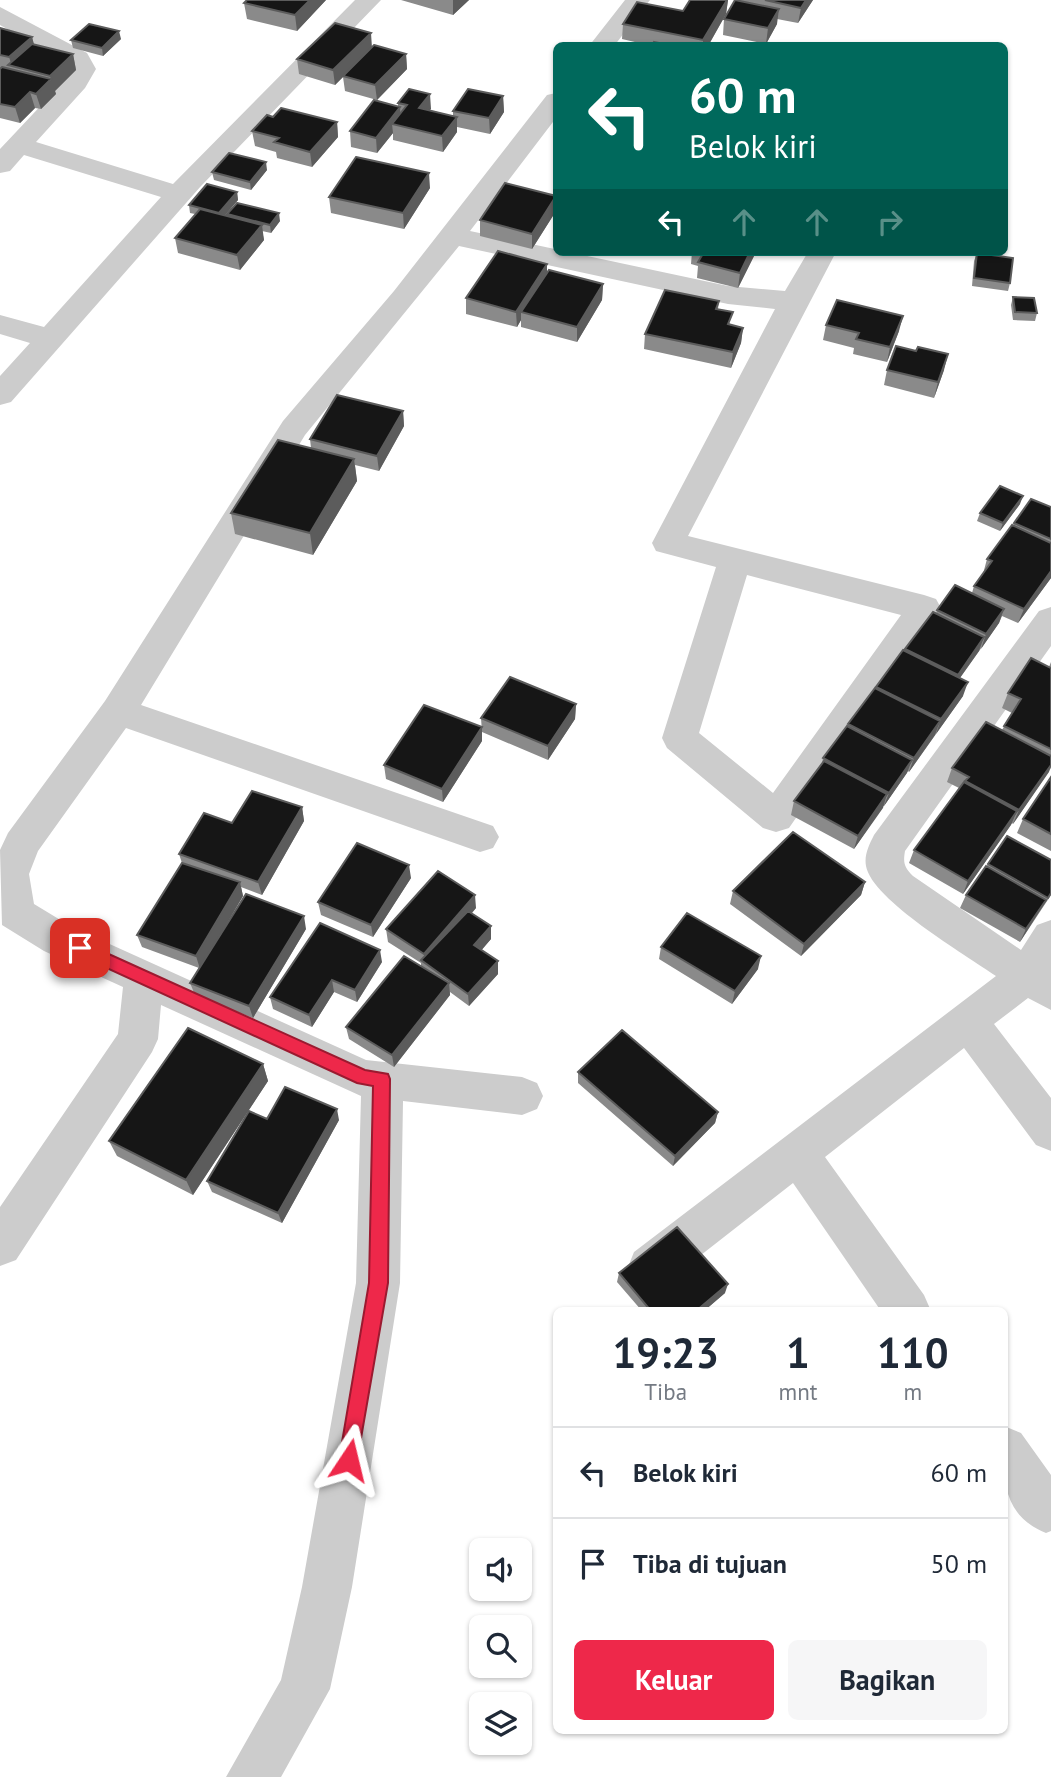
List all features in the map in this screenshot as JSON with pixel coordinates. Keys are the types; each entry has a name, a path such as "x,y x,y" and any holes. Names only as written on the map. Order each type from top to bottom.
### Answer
{"street":[{"path":"0,8 14,0"},
{"path":"0,395 178,194 369,0"},
{"path":"608,42 638,0"},
{"path":"0,14 35,37 78,58 82,69 76,83 21,146 0,165"},
{"path":"522,1096 363,1078 58,939 16,913 10,874 21,844 118,711 294,428 404,298 452,236 542,141 553,110"},
{"path":"21,146 178,194"},
{"path":"452,236 729,295 794,301"},
{"path":"735,560 680,738 776,817 924,608 668,542 820,256"},
{"path":"0,324 48,338"},
{"path":"1039,984 898,887 885,874 883,863 887,846 1051,620"},
{"path":"118,711 480,837"},
{"path":"672,1307 650,1267 967,1021 1039,984 1051,937"},
{"path":"0,1245 138,1039 144,977"},
{"path":"967,1021 1051,1132"},
{"path":"252,1777 304,1689 327,1587 379,1283 382,1079"},
{"path":"797,1153 905,1307"},
{"path":"1008,1456 1046,1509"}],"building":[{"path":"247,0 310,0 295,15 244,3"},
{"path":"690,0 727,0 703,40 623,24 637,2 683,11"},
{"path":"735,0 779,9 768,28 724,19"},
{"path":"765,0 806,0 801,8"},
{"path":"335,23 371,33 333,70 297,59"},
{"path":"89,24 119,31 102,48 71,40"},
{"path":"0,28 32,37 9,57 0,55"},
{"path":"32,44 73,54 50,76 8,65"},
{"path":"374,45 406,54 375,85 343,76"},
{"path":"2,67 51,79 36,94 30,92 15,107 0,104"},
{"path":"409,89 430,94 419,108 457,117 442,136 392,124 407,105 398,103"},
{"path":"468,89 503,96 489,118 453,111"},
{"path":"374,100 400,107 376,138 350,131"},
{"path":"281,108 337,122 310,152 274,142 279,138 252,131 267,115 273,117"},
{"path":"229,153 266,162 250,182 212,172"},
{"path":"356,157 429,173 403,213 329,197"},
{"path":"505,183 553,195 553,201 532,234 480,220"},
{"path":"207,184 237,192 219,213 189,205"},
{"path":"237,203 279,213 270,225 227,214"},
{"path":"200,209 262,225 237,255 175,238"},
{"path":"498,251 547,264 516,312 466,298"},
{"path":"702,256 748,256 740,273 698,262"},
{"path":"977,256 1013,258 1010,283 974,278"},
{"path":"549,270 603,284 577,327 521,312"},
{"path":"665,290 719,301 716,309 733,312 728,324 743,328 733,352 645,334"},
{"path":"1013,297 1034,298 1037,313 1015,312"},
{"path":"837,300 903,316 890,347 856,339 859,333 826,325"},
{"path":"896,346 916,351 918,347 948,354 938,382 887,370"},
{"path":"337,395 403,411 377,456 310,439"},
{"path":"278,440 354,459 310,533 231,513"},
{"path":"1000,486 1023,496 1003,523 980,513"},
{"path":"1031,499 1051,507 1051,539 1014,523"},
{"path":"1012,525 1051,543 1051,571 1024,609 974,586 992,561 987,559"},
{"path":"955,585 1004,609 986,634 937,610"},
{"path":"933,612 984,637 958,675 905,649"},
{"path":"903,650 968,682 941,719 876,687"},
{"path":"1031,658 1051,668 1051,749 1004,726 1021,699 1008,693"},
{"path":"510,677 576,704 548,746 481,718"},
{"path":"875,688 940,721 914,758 848,724"},
{"path":"424,705 482,727 442,789 384,765"},
{"path":"986,722 1051,756 1051,765 1019,810 965,781 969,777 952,768"},
{"path":"847,726 912,760 889,793 823,758"},
{"path":"824,761 887,794 858,836 794,801"},
{"path":"1051,777 1051,834 1023,819"},
{"path":"964,782 1017,811 968,881 914,850"},
{"path":"252,791 302,807 258,882 179,854 204,813 232,823"},
{"path":"793,832 865,882 804,944 733,891"},
{"path":"1007,836 1051,860 1051,893 1048,898 988,864"},
{"path":"357,843 409,865 371,925 318,902"},
{"path":"182,863 240,882 196,956 137,935"},
{"path":"986,866 1046,900 1026,929 966,895"},
{"path":"438,871 475,895 424,954 386,929"},
{"path":"246,894 304,916 249,1006 190,983"},
{"path":"468,911 491,926 474,945 498,961 468,994 421,960"},
{"path":"687,913 761,956 735,991 661,947"},
{"path":"320,923 380,950 355,990 332,980 309,1015 270,997"},
{"path":"404,956 449,983 392,1055 346,1027"},
{"path":"188,1028 263,1064 186,1180 109,1141"},
{"path":"622,1030 718,1112 675,1156 578,1072"},
{"path":"285,1087 337,1109 278,1213 207,1181 249,1111 267,1119"},
{"path":"677,1227 728,1284 701,1307 648,1307 619,1273"}],"route":[{"path":"80,948 363,1078 382,1079 379,1283 349,1460"}]}
